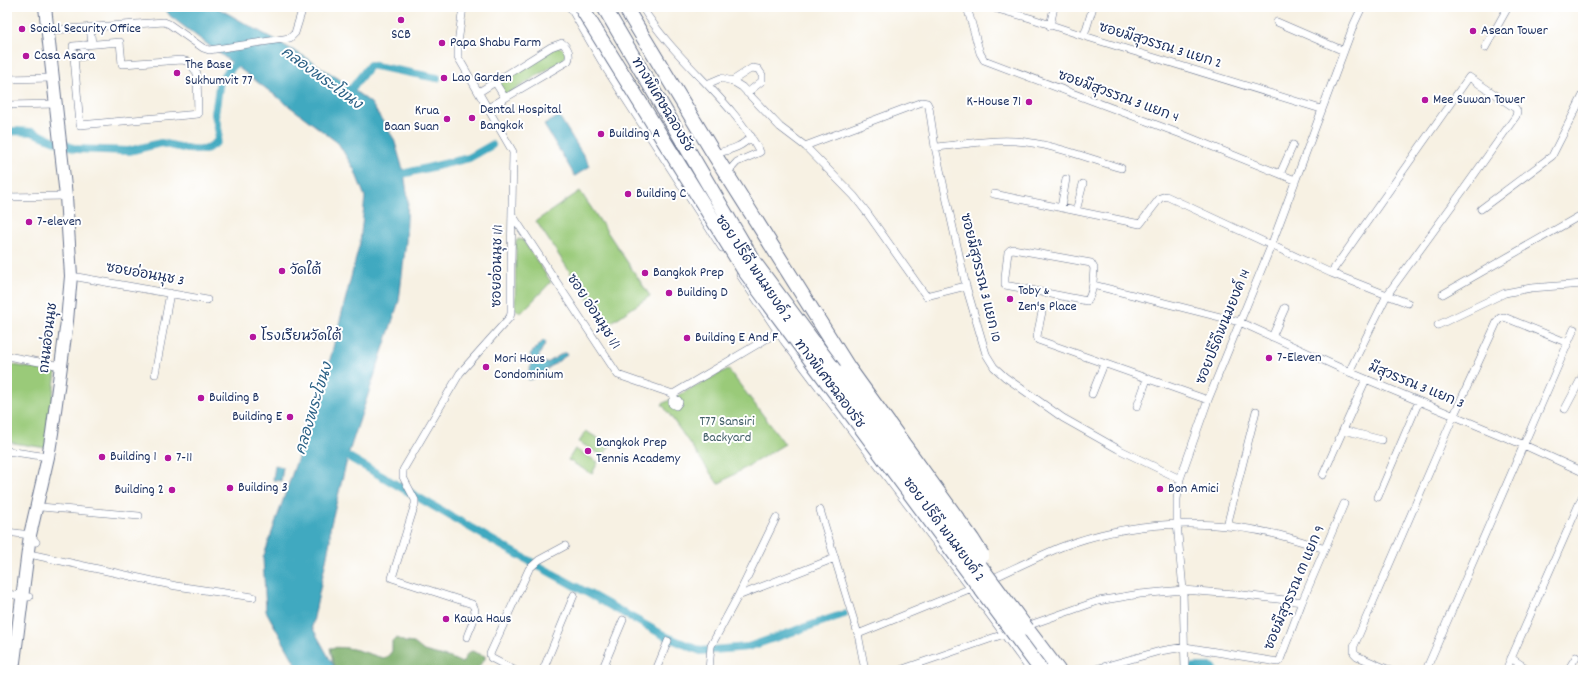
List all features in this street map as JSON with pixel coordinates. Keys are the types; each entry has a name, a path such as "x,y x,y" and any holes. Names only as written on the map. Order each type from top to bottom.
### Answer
{"highway":[{"name":"ทางพิเศษฉลองรัช","path":"581,7 593,29 744,270 1041,670"},
{"name":"ทางพิเศษฉลองรัช","path":"604,7 754,262 1058,670"},
{"path":"625,7 714,154 848,367 972,539 1027,629"}],"main road":[{"name":"ถนนอ่อนนุช","path":"20,670 25,597 34,556 33,538 41,507 55,434 70,322 74,276 64,156 45,7"},
{"name":"ถนนอ่อนนุช","path":"50,7 53,30 55,77"},
{"name":"ถนนอ่อนนุช","path":"13,670 33,538 48,458 55,434"}],"street":[{"path":"53,30 164,22 203,48 209,50 290,38 295,33 304,7"},
{"name":"ซอยอ่อนนุช 1/1","path":"463,7 458,43 458,57 513,152 513,216 510,262 511,313 510,317 460,373 404,468 402,475 415,500 415,504 392,578 472,604 476,613 466,637"},
{"name":"ซอย ปรีดี พนมยงค์ 2","path":"570,7 605,67 778,332 971,588 1030,670"},
{"path":"642,7 665,40 751,136 760,152 738,162 727,173"},
{"name":"ซอยมีสุวรรณ 3 แยก 4","path":"967,7 980,53 984,60 1181,134 1295,180"},
{"name":"ซอยมีสุวรรณ 3 แยก 2","path":"990,7 1030,18 1050,26 1321,109"},
{"path":"1050,26 1054,7"},
{"path":"1084,36 1093,7"},
{"name":"ซอยปรีดีพนมยงค์ 14","path":"1185,670 1183,590 1177,523 1177,499 1180,479 1208,400 1271,246 1321,109 1362,7"},
{"path":"1484,48 1508,7"},
{"path":"1277,22 1344,51"},
{"path":"90,27 92,44"},
{"path":"120,42 122,64 182,60 189,62 197,73 198,114 80,125 73,46 92,44 120,42"},
{"path":"479,92 552,48 560,44 564,44 569,54 568,61 488,108"},
{"path":"732,81 752,68 758,69 762,75 762,81 747,92"},
{"path":"7,79 55,77"},
{"path":"1331,273 1469,77 1515,108 1517,111 1516,116 1387,295 1349,372"},
{"path":"706,84 721,78 732,81 742,87 780,127 805,146 854,196 926,296 966,286"},
{"path":"495,82 505,98"},
{"path":"1481,209 1552,156 1582,97"},
{"name":"ซอยมีสุวรรณ 3 แยก 10","path":"805,146 922,102 927,103 929,107 935,147 966,286 986,354 994,367 1005,377 1063,418 1118,449 1180,479"},
{"path":"7,105 58,103"},
{"path":"714,154 739,146 746,142 751,136"},
{"path":"935,147 998,141 1020,142 1048,146 1122,168"},
{"path":"1280,174 1293,145"},
{"path":"1061,208 1066,179"},
{"path":"1076,211 1083,184"},
{"path":"994,194 1140,224 1160,198 1166,196 1331,273 1408,303"},
{"path":"7,196 68,196"},
{"path":"1443,294 1583,214"},
{"name":"ซอย อ่อนนุช 1/1","path":"513,216 618,375 674,396 778,332"},
{"path":"1013,249 1091,263 1094,268 1093,285 1087,301 1007,286 1005,277 1008,252 1013,249"},
{"name":"ซอยอ่อนนุช 3","path":"74,276 207,300"},
{"path":"1438,325 1505,293 1531,288 1583,284"},
{"name":"มีสุวรรณ 3 แยก 3","path":"1093,285 1240,322 1349,372 1454,415 1583,472"},
{"path":"155,374 170,293"},
{"path":"1272,337 1285,308"},
{"path":"1042,312 1037,336 1038,340 1208,400"},
{"path":"1389,670 1357,656 1354,653 1354,646 1454,415 1497,322 1500,318 1504,317 1568,343"},
{"path":"1426,670 1574,329"},
{"path":"7,356 64,367"},
{"path":"1092,394 1104,364"},
{"path":"1565,409 1583,375"},
{"path":"1137,407 1147,379"},
{"path":"1323,475 1366,379"},
{"path":"1378,497 1419,401"},
{"path":"1227,526 1256,411"},
{"path":"1343,430 1382,440"},
{"path":"7,451 48,458"},
{"path":"1506,670 1583,495"},
{"name":"ซอยมีสุวรรณ ๓ แยก 9","path":"1185,647 1220,651 1278,662 1344,504"},
{"path":"41,507 139,516"},
{"path":"820,510 858,634 865,670"},
{"path":"709,670 712,646 776,518"},
{"path":"858,634 971,588 1060,548 1097,536 1129,529 1177,523 1227,526 1278,535 1325,549"},
{"path":"7,532 33,538"},
{"path":"514,670 504,668 491,658 490,655 530,569 539,560 566,546"},
{"path":"34,556 176,586 253,597"},
{"path":"738,596 835,558"},
{"path":"900,670 1098,602 1140,594 1183,590 1235,594 1302,602"},
{"path":"7,594 25,597"},
{"path":"543,670 574,595"},
{"path":"602,670 623,620"},
{"path":"656,670 668,641"},
{"path":"1092,670 1160,651 1185,647"},
{"path":"1568,670 1576,657"},
{"path":"1511,658 1529,670"}],"green space":[{"path":"557,47 562,48 566,54 564,59 506,95 497,83"},
{"path":"580,191 650,296 606,326 536,221"},
{"path":"518,239 523,240 551,282 521,313 515,308 516,242"},
{"path":"7,364 56,372 46,448 7,442"},
{"name":"T77 Sansiri Backyard","path":"728,369 785,444 718,484 662,404"},
{"path":"586,431 610,446 603,456 579,442"},
{"path":"575,449 598,462 592,474 568,460"},
{"path":"397,638 405,642 414,643 424,651 451,658 462,663 468,653 472,651 485,656 485,659 476,670 337,670 333,663 330,648 337,647 350,649 383,658 388,656 392,651 392,641"}],"water":[{"name":"คลองพระโขนง","path":"164,7 216,7 307,58 339,79 371,103 394,139 404,173 408,199 406,241 399,301 349,452 330,528 330,541 312,627 336,670 299,670 266,611 263,558 325,379 360,242 365,197 354,169 338,143 170,16"},
{"path":"559,116 590,166 575,176 544,125"},
{"path":"544,340 546,342 539,355 539,360 541,362 547,363 565,352 567,355 533,379 529,380 526,376 532,362 530,354"},
{"path":"275,465 283,467 281,481 273,480"}],"waterway":[{"path":"7,132 32,132 76,149 129,151 161,143 188,149 205,150 217,142 219,133 215,114 220,80 241,58"},
{"name":"คลองพระโขนง","path":"346,96 370,65 437,78"},
{"path":"394,176 469,158 492,145"},
{"path":"340,452 497,543 667,637 701,651 748,647 844,614"},
{"path":"1194,670 1211,670"}],"place":[{"name":"SCB","path":"401,20"},
{"name":"Social Security Office","path":"22,29"},
{"name":"Asean Tower","path":"1473,31"},
{"name":"Papa Shabu Farm","path":"442,43"},
{"name":"Casa Asara","path":"26,56"},
{"name":"The Base Sukhumvit 77","path":"177,73"},
{"name":"Lao Garden","path":"444,78"},
{"name":"Mee Suwan Tower","path":"1425,100"},
{"name":"K-House 71","path":"1029,102"},
{"name":"Dental Hospital Bangkok","path":"472,118"},
{"name":"Krua Baan Suan","path":"447,119"},
{"name":"Building A","path":"601,134"},
{"name":"Building C","path":"628,194"},
{"name":"7-eleven","path":"29,222"},
{"name":"วัดใต้","path":"282,271"},
{"name":"Bangkok Prep","path":"645,273"},
{"name":"Building D","path":"669,293"},
{"name":"Toby & Zen's Place","path":"1010,299"},
{"name":"โรงเรียนวัดใต้","path":"253,337"},
{"name":"Building E And F","path":"687,338"},
{"name":"7-Eleven","path":"1269,358"},
{"name":"Mori Haus Condominium","path":"486,367"},
{"name":"Building B","path":"201,398"},
{"name":"Building E","path":"290,417"},
{"name":"Bangkok Prep Tennis Academy","path":"588,451"},
{"name":"Building 1","path":"102,457"},
{"name":"7-11","path":"168,458"},
{"name":"Building 3","path":"230,488"},
{"name":"Bon Amici","path":"1160,489"},
{"name":"Building 2","path":"172,490"},
{"name":"Kawa Haus","path":"446,619"}]}
